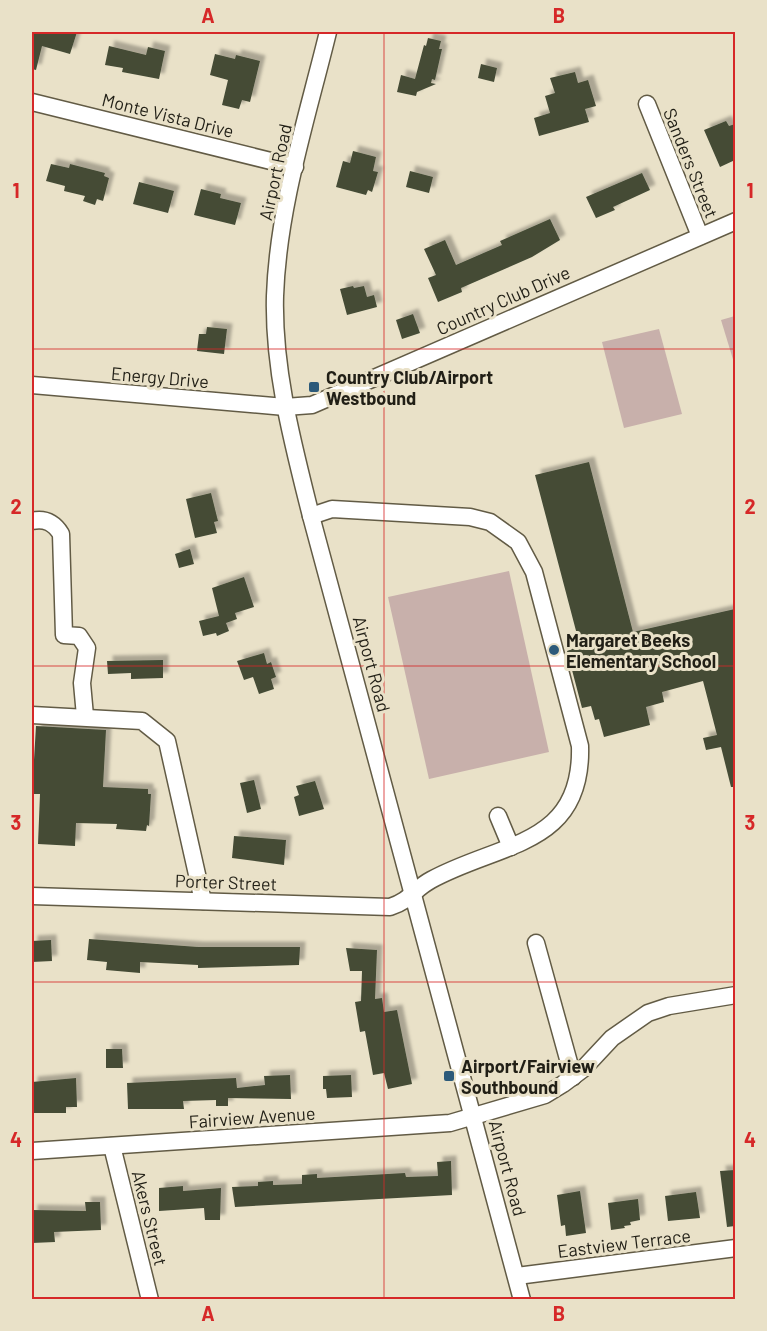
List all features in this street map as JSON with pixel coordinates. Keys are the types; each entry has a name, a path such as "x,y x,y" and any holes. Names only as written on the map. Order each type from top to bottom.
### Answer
{"street":[{"name":"Airport Road","path":"328,32 295,166 279,247 275,296 276,338 285,407 311,516 415,894 522,1299"},
{"name":"Monte Vista Drive","path":"32,102 295,166"},
{"name":"Sanders Street","path":"647,105 700,236"},
{"name":"Country Club Drive","path":"285,407 312,405 735,221"},
{"name":"Energy Drive","path":"32,385 285,407"},
{"name":"Porter Street","path":"32,896 390,907 415,894 430,880 511,846 551,826 571,801 580,775 580,746 534,572 518,542 489,522 470,517 332,509 311,516"},
{"path":"32,521 47,521 55,525 61,534 64,635 79,636 87,648 82,683 85,716"},
{"path":"32,715 85,716 142,721 167,741 203,901"},
{"path":"498,816 511,846"},
{"path":"537,943 573,1077"},
{"name":"Fairview Avenue","path":"32,1151 450,1124 544,1095 573,1077 612,1038 648,1013 669,1006 735,995"},
{"name":"Akers Street","path":"112,1146 150,1299"},
{"name":"Eastview Terrace","path":"517,1276 735,1248"}],"shaded area":[{"path":"736,316 735,366 721,320"},
{"path":"659,329 682,414 624,428 602,342"},
{"path":"509,571 549,752 429,779 388,597"}],"building":[{"path":"32,32 77,32 70,54 42,46 36,70 32,69"},
{"path":"428,38 441,41 439,49 442,49 435,80 432,79 431,83 436,84 417,92 416,96 397,92 401,75 415,79"},
{"path":"109,46 146,55 148,47 165,51 159,79 122,72 123,68 105,65"},
{"path":"215,54 235,59 236,55 260,61 250,102 242,100 239,109 222,105 228,80 210,75"},
{"path":"481,64 497,68 494,82 478,78"},
{"path":"575,72 578,83 588,80 596,106 585,109 589,122 539,136 534,118 550,113 545,96 555,93 550,78"},
{"path":"726,121 729,126 735,124 735,160 720,167 704,130"},
{"path":"353,151 376,157 373,171 378,172 372,192 368,190 366,195 336,187 343,161 350,163"},
{"path":"51,164 69,168 70,164 105,173 104,176 109,178 103,201 97,199 95,205 83,201 85,196 64,191 65,186 46,181"},
{"path":"410,171 433,177 429,193 406,187"},
{"path":"642,173 650,190 613,207 615,210 596,218 586,197"},
{"path":"139,182 174,191 168,213 133,204"},
{"path":"201,189 221,194 220,198 241,203 235,225 194,215"},
{"path":"550,219 560,240 532,257 461,288 462,292 438,302 428,278 436,275 424,249 445,240 456,265 502,245 500,241"},
{"path":"353,286 354,288 364,286 367,297 374,295 377,307 347,315 340,289"},
{"path":"413,314 420,333 402,339 396,320"},
{"path":"207,327 227,329 224,354 197,351 199,334 206,334"},
{"path":"589,462 633,632 735,609 735,787 731,787 721,747 706,750 703,738 717,735 703,681 662,692 664,702 646,707 650,725 604,737 599,719 595,720 591,706 582,708 567,651 580,646 535,475"},
{"path":"211,493 218,521 214,522 217,533 195,538 186,499"},
{"path":"190,549 194,564 179,568 175,554"},
{"path":"244,577 254,607 235,613 237,619 226,623 229,631 217,636 216,633 203,636 199,621 219,616 212,588"},
{"path":"264,653 267,664 271,662 276,677 271,679 274,689 259,694 253,677 244,680 237,661"},
{"path":"163,660 163,678 131,679 131,673 108,674 107,661"},
{"path":"36,726 106,730 103,787 148,789 148,794 151,794 149,826 147,825 146,831 116,829 117,824 76,823 75,846 38,844 40,794 32,794"},
{"path":"254,780 261,809 247,813 240,783"},
{"path":"315,781 324,809 299,816 294,797 299,795 296,786"},
{"path":"234,836 286,840 284,865 232,858"},
{"path":"89,939 198,947 300,947 299,965 198,968 198,965 140,962 140,973 106,970 107,962 87,960"},
{"path":"51,940 52,961 32,962 32,941"},
{"path":"346,948 377,950 375,999 382,998 384,1012 397,1010 412,1084 388,1089 384,1073 373,1075 365,1031 360,1032 355,1002 361,1001 362,971 350,971"},
{"path":"106,1049 122,1049 123,1068 106,1068"},
{"path":"290,1075 291,1099 228,1098 228,1106 216,1106 216,1100 183,1101 184,1109 128,1109 127,1083 236,1078 237,1088 265,1085 264,1076"},
{"path":"351,1075 352,1097 327,1098 326,1089 323,1089 323,1076"},
{"path":"76,1078 77,1107 66,1107 66,1113 32,1113 32,1082"},
{"path":"451,1161 452,1195 235,1207 232,1187 258,1186 258,1182 273,1181 273,1185 302,1184 302,1175 317,1174 317,1178 405,1173 406,1177 438,1176 437,1162"},
{"path":"735,1170 735,1226 727,1227 720,1171"},
{"path":"183,1186 183,1191 221,1188 220,1220 205,1220 204,1208 159,1211 159,1188"},
{"path":"580,1191 586,1233 566,1236 565,1225 561,1226 557,1195"},
{"path":"696,1192 700,1218 668,1221 665,1196"},
{"path":"638,1199 640,1220 630,1222 631,1225 624,1226 625,1228 611,1230 608,1203"},
{"path":"85,1202 100,1202 101,1230 54,1232 55,1242 32,1243 32,1210 86,1211"}],"place":[{"name":"Country Club/Airport Westbound","path":"314,387"},
{"name":"Margaret Beeks Elementary School","path":"554,650"},
{"name":"Airport/Fairview Southbound","path":"449,1076"}]}
